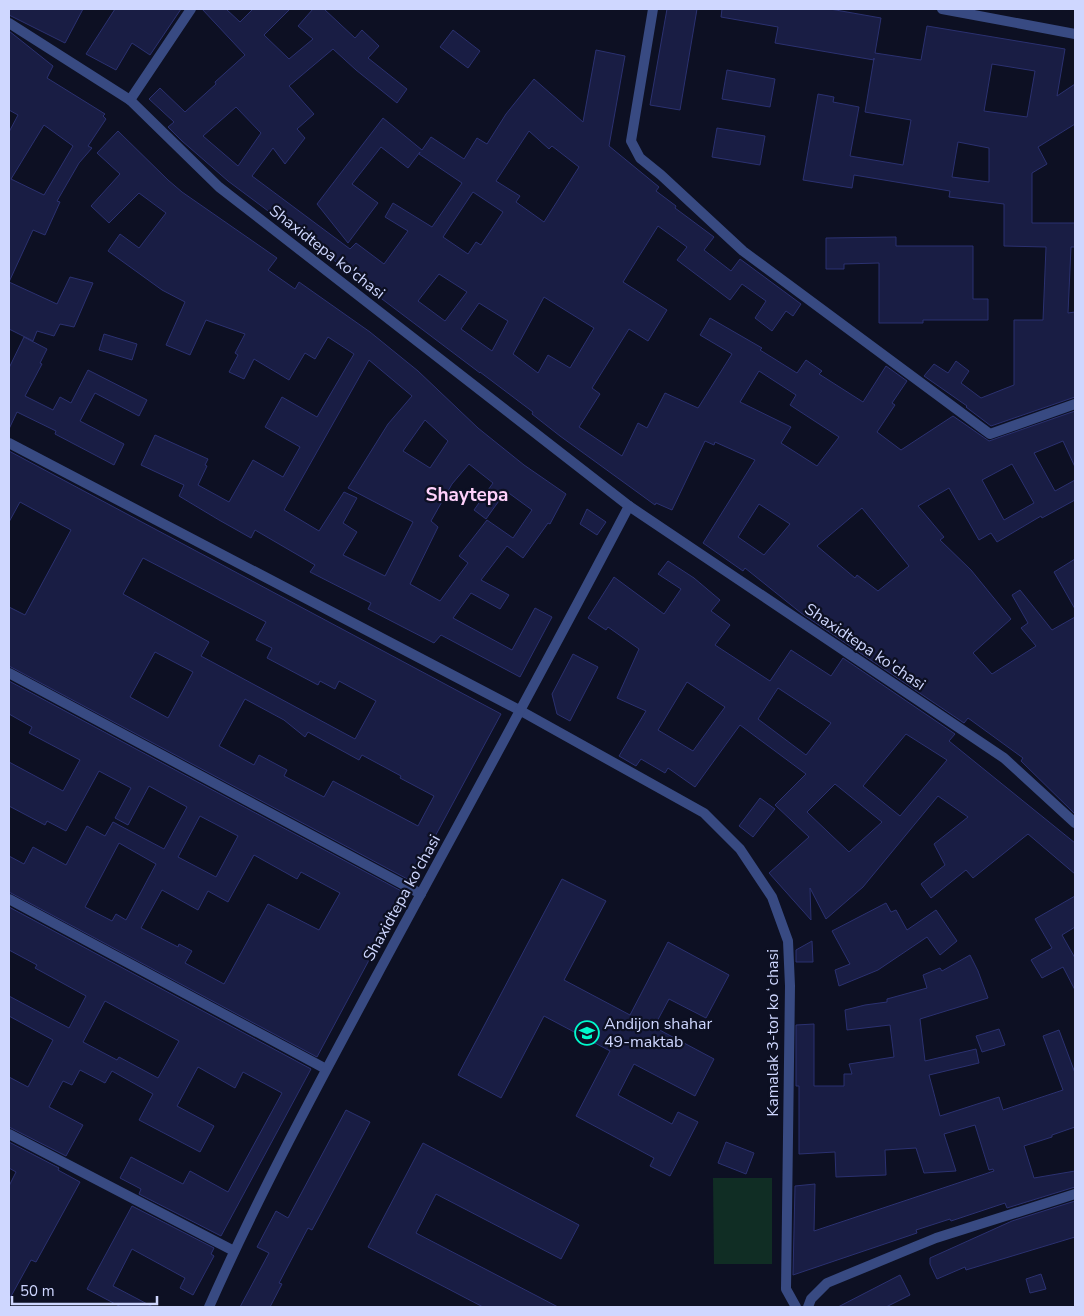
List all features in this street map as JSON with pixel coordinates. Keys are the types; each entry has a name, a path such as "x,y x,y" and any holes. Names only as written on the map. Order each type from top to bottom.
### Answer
{"street":[{"path":"130,100 191,9"},
{"path":"653,9 631,141 640,158 743,251 990,434 1075,404"},
{"path":"942,9 1075,34"},
{"name":"Shaxidtepa ko'chasi","path":"9,23 130,100 219,187 629,506 1004,758 1075,823"},
{"name":"Kamalak 3-tor koʻchasi","path":"9,443 521,711 704,813 740,850 772,897 788,942 790,986 786,1288 796,1307"},
{"name":"Shaxidtepa ko'chasi","path":"209,1307 234,1251 326,1069 521,711 629,506"},
{"path":"9,673 421,894"},
{"path":"9,899 326,1069"},
{"path":"9,1134 234,1251"},
{"path":"808,1307 811,1298 827,1283 936,1238 1075,1194"}],"green space":[{"path":"713,1178 772,1178 772,1264 714,1264"}],"building":[{"path":"9,9 83,9 65,43 9,15"},
{"path":"115,9 181,9 150,55 132,43 116,70 86,54"},
{"path":"202,9 226,9 240,22 253,9 290,9 264,35 289,59 313,39 298,26 313,9 324,9 355,38 362,30 379,46 368,58 407,89 397,103 333,49 289,86 314,114 297,129 305,138 285,164 273,148 252,176 350,249 356,243 384,264 408,231 385,217 393,203 432,227 462,183 419,154 420,152 408,168 381,147 352,184 378,203 348,243 317,204 383,118 422,150 431,137 464,159 477,138 487,144 506,114 534,79 583,122 596,50 625,56 609,146 659,187 656,191 676,206 675,208 714,237 704,250 731,271 740,259 801,304 793,316 786,311 772,331 755,318 766,301 742,284 730,300 677,260 687,247 658,226 623,282 667,310 648,341 629,329 592,388 600,394 579,427 622,456 638,423 647,428 665,393 698,408 732,354 700,335 710,318 762,348 760,350 797,373 806,360 822,371 819,374 863,402 886,366 907,381 892,403 895,405 877,432 901,450 953,416 989,441 1075,411 1075,467 1063,441 1034,453 1055,491 1075,480 1075,500 1042,518 1041,516 997,542 991,533 979,540 949,488 918,506 944,537 940,540 971,570 1011,619 973,653 992,674 1036,646 1021,628 1028,623 1012,595 1020,590 1052,630 1075,617 1075,814 1021,761 1023,758 968,718 964,723 801,613 745,568 743,571 703,543 755,460 715,442 714,445 705,441 672,510 656,503 655,505 560,436 532,414 533,412 228,181 182,141 168,127 174,122 149,99 160,88 185,112 245,55","holes":["236,107 261,133 238,166 203,136","529,131 549,149 552,146 579,167 544,222 516,202 520,196 496,181","473,192 503,212 481,245 476,242 468,254 443,237","439,274 467,292 445,321 418,301","544,297 594,328 570,368 548,355 538,373 513,354","479,303 508,321 492,351 461,329","759,371 796,395 790,405 839,437 817,466 781,443 791,427 740,402","1012,464 1034,503 1004,520 982,480","759,504 790,524 764,555 738,537","862,508 909,566 878,591 857,575 855,578 817,546"]},
{"path":"667,9 697,9 680,110 650,105"},
{"path":"722,9 830,9 881,18 875,53 921,60 927,26 1065,49 1057,96 1075,84 1075,124 1038,147 1047,164 1032,173 1032,223 1075,223 1075,247 1071,247 1068,313 1075,312 1075,397 991,426 967,406 924,376 934,364 948,373 956,361 969,371 961,383 981,398 1014,385 1014,320 1043,320 1046,247 1004,246 1004,204 949,197 950,191 854,175 852,188 803,180 818,94 834,97 833,102 859,107 850,156 903,165 911,120 865,112 874,60 775,43 778,27 721,17","holes":["992,64 1035,71 1027,117 984,111","958,142 989,148 989,182 952,177"]},
{"path":"453,30 480,51 468,68 440,47"},
{"path":"9,31 53,66 47,78 105,114 103,116 106,119 88,146 92,148 79,163 57,201 60,202 45,235 33,230 9,282 9,132 18,115 9,110","holes":["44,125 73,146 44,195 11,179"]},
{"path":"727,70 775,79 770,107 722,99"},
{"path":"717,128 765,136 760,165 712,157"},
{"path":"118,131 182,192 277,258 268,270 295,289 299,282 370,332 418,371 478,428 524,465 566,494 550,524 548,523 523,558 507,546 481,580 509,595 500,609 471,593 453,618 512,650 535,608 552,617 520,677 441,635 434,643 368,609 371,603 310,572 315,565 255,530 251,538 219,520 179,496 184,485 141,465 155,435 208,459 205,465 207,466 198,485 229,502 253,460 283,477 300,447 265,427 282,397 317,417 354,354 328,337 315,359 305,353 289,380 254,359 244,379 229,372 238,355 235,353 245,334 206,320 190,355 166,345 185,302 162,290 108,251 120,234 139,248 166,213 139,193 109,223 91,206 120,174 97,153","holes":["369,360 412,396 388,424 348,488 413,522 385,576 343,555 357,532 343,523 357,498 344,492 319,531 284,510","425,420 448,441 430,468 403,451","469,464 493,483 474,510 486,519 506,491 532,510 513,538 487,520 459,556 468,563 440,601 410,584 438,527 431,521 452,484"]},
{"path":"896,237 896,246 973,246 973,299 988,299 988,320 923,320 923,323 879,323 879,263 844,264 844,269 826,269 826,238"},
{"path":"70,277 93,283 74,327 60,324 54,336 37,331 33,341 9,329 9,282 57,304"},
{"path":"104,334 137,344 132,360 99,350"},
{"path":"24,337 47,349 40,363 42,364 25,396 53,410 60,397 71,403 88,370 147,400 139,416 95,393 80,421 124,444 114,465 55,434 56,431 17,412 9,429 9,368"},
{"path":"9,451 501,714 411,881 9,666 9,607 25,615 71,530 20,502 9,522","holes":["143,558 266,622 256,640 272,648 267,658 318,685 320,681 335,689 339,681 376,701 355,739 201,656 209,642 123,594","155,652 193,672 168,718 130,697","245,699 284,720 305,737 308,732 359,760 362,755 434,796 418,826 333,781 324,797 284,776 287,770 259,755 254,765 219,746"]},
{"path":"587,509 606,522 597,535 580,524"},
{"path":"1075,559 1075,609 1054,572"},
{"path":"668,561 694,578 720,600 711,611 730,625 715,645 770,681 791,650 831,676 843,658 955,734 949,741 1075,843 1075,874 1028,834 973,878 966,870 931,898 921,884 945,865 934,844 968,817 938,796 863,887 826,919 810,888 811,920 769,873 809,837 775,805 806,774 740,725 695,787 668,768 665,773 641,759 636,766 619,756 646,711 617,698 639,649 608,627 606,630 588,618 614,577 664,614 681,589 658,574","holes":["687,682 725,707 693,751 658,730","778,688 831,723 806,755 758,719","906,734 947,760 900,816 863,786","835,784 882,822 849,852 807,812"]},
{"path":"573,654 598,667 570,721 557,714 552,694"},
{"path":"9,681 405,893 317,1057 9,892 9,856 24,864 33,847 66,865 87,826 105,836 113,822 164,849 187,807 149,786 128,825 115,818 131,788 99,771 66,831 47,821 45,825 9,806 9,762 63,791 80,760 29,733 32,727 9,714","holes":["200,816 238,836 216,877 178,857","119,843 156,864 126,920 116,914 112,921 85,907","254,855 297,879 301,872 340,893 319,930 268,904 224,984 185,963 192,951 179,944 178,947 141,928 162,890 198,910 208,891 228,902"]},
{"path":"760,798 775,809 753,837 739,826"},
{"path":"562,879 606,901 564,980 630,1015 668,942 729,975 706,1018 669,999 654,1027 714,1059 695,1096 634,1064 618,1095 672,1124 678,1112 698,1122 670,1176 650,1166 654,1158 576,1116 610,1051 544,1016 501,1098 458,1075"},
{"path":"1075,896 1075,927 1062,935 1075,958 1075,990 1063,967 1042,978 1031,960 1052,948 1035,919"},
{"path":"886,903 891,912 896,910 907,930 936,910 957,941 940,955 927,937 878,970 839,986 835,970 850,964 832,931"},
{"path":"9,907 311,1069 221,1236 139,1194 141,1189 120,1178 131,1157 183,1184 190,1171 228,1192 282,1093 243,1072 235,1088 198,1067 177,1106 214,1126 200,1152 139,1120 153,1094 112,1071 105,1083 80,1070 72,1085 63,1081 49,1107 83,1125 66,1156 9,1127 9,1077 28,1087 53,1040 9,1016 9,996 69,1028 86,996 35,968 37,965 9,950","holes":["105,1001 179,1041 158,1078 119,1057 117,1060 83,1042"]},
{"path":"812,941 813,962 796,962 796,950"},
{"path":"970,955 988,998 920,1019 925,1061 976,1049 979,1063 929,1075 940,1116 999,1097 1003,1110 1063,1090 1043,1036 1059,1030 1075,1073 1075,1127 1024,1146 1034,1178 1075,1171 1075,1187 1007,1208 1005,1203 951,1221 950,1219 916,1230 917,1233 793,1275 795,1186 815,1184 814,1231 994,1171 993,1169 989,1170 975,1125 944,1134 956,1171 924,1173 916,1148 885,1150 886,1175 836,1177 835,1152 799,1154 799,1086 796,1086 796,1025 814,1024 814,1086 844,1086 844,1074 852,1074 849,1064 894,1057 890,1025 847,1030 845,1010 887,1002 887,999 927,988 923,975 940,968 942,971"},
{"path":"999,1029 1005,1045 982,1052 976,1036"},
{"path":"346,1110 370,1122 312,1230 308,1228 279,1283 282,1284 270,1307 240,1307 269,1253 257,1247 276,1211 288,1218"},
{"path":"9,1142 59,1168 58,1170 80,1182 36,1262 31,1260 9,1300 9,1186 16,1172 9,1168"},
{"path":"726,1142 754,1153 746,1174 718,1163"},
{"path":"423,1143 579,1225 561,1259 436,1194 416,1233 558,1307 483,1307 368,1247"},
{"path":"1075,1201 1075,1237 966,1270 965,1267 937,1279 930,1264 930,1258 1012,1221"},
{"path":"132,1206 214,1248 211,1254 214,1256 193,1295 180,1288 185,1278 132,1249 113,1286 153,1307 121,1307 87,1289"},
{"path":"1041,1274 1046,1289 1030,1293 1026,1279"},
{"path":"900,1275 910,1295 886,1307 838,1307"}],"place":[{"name":"Andijon shahar 49-maktab","path":"587,1033"}],"district":[{"name":"Shaytepa","path":"467,495"}]}
